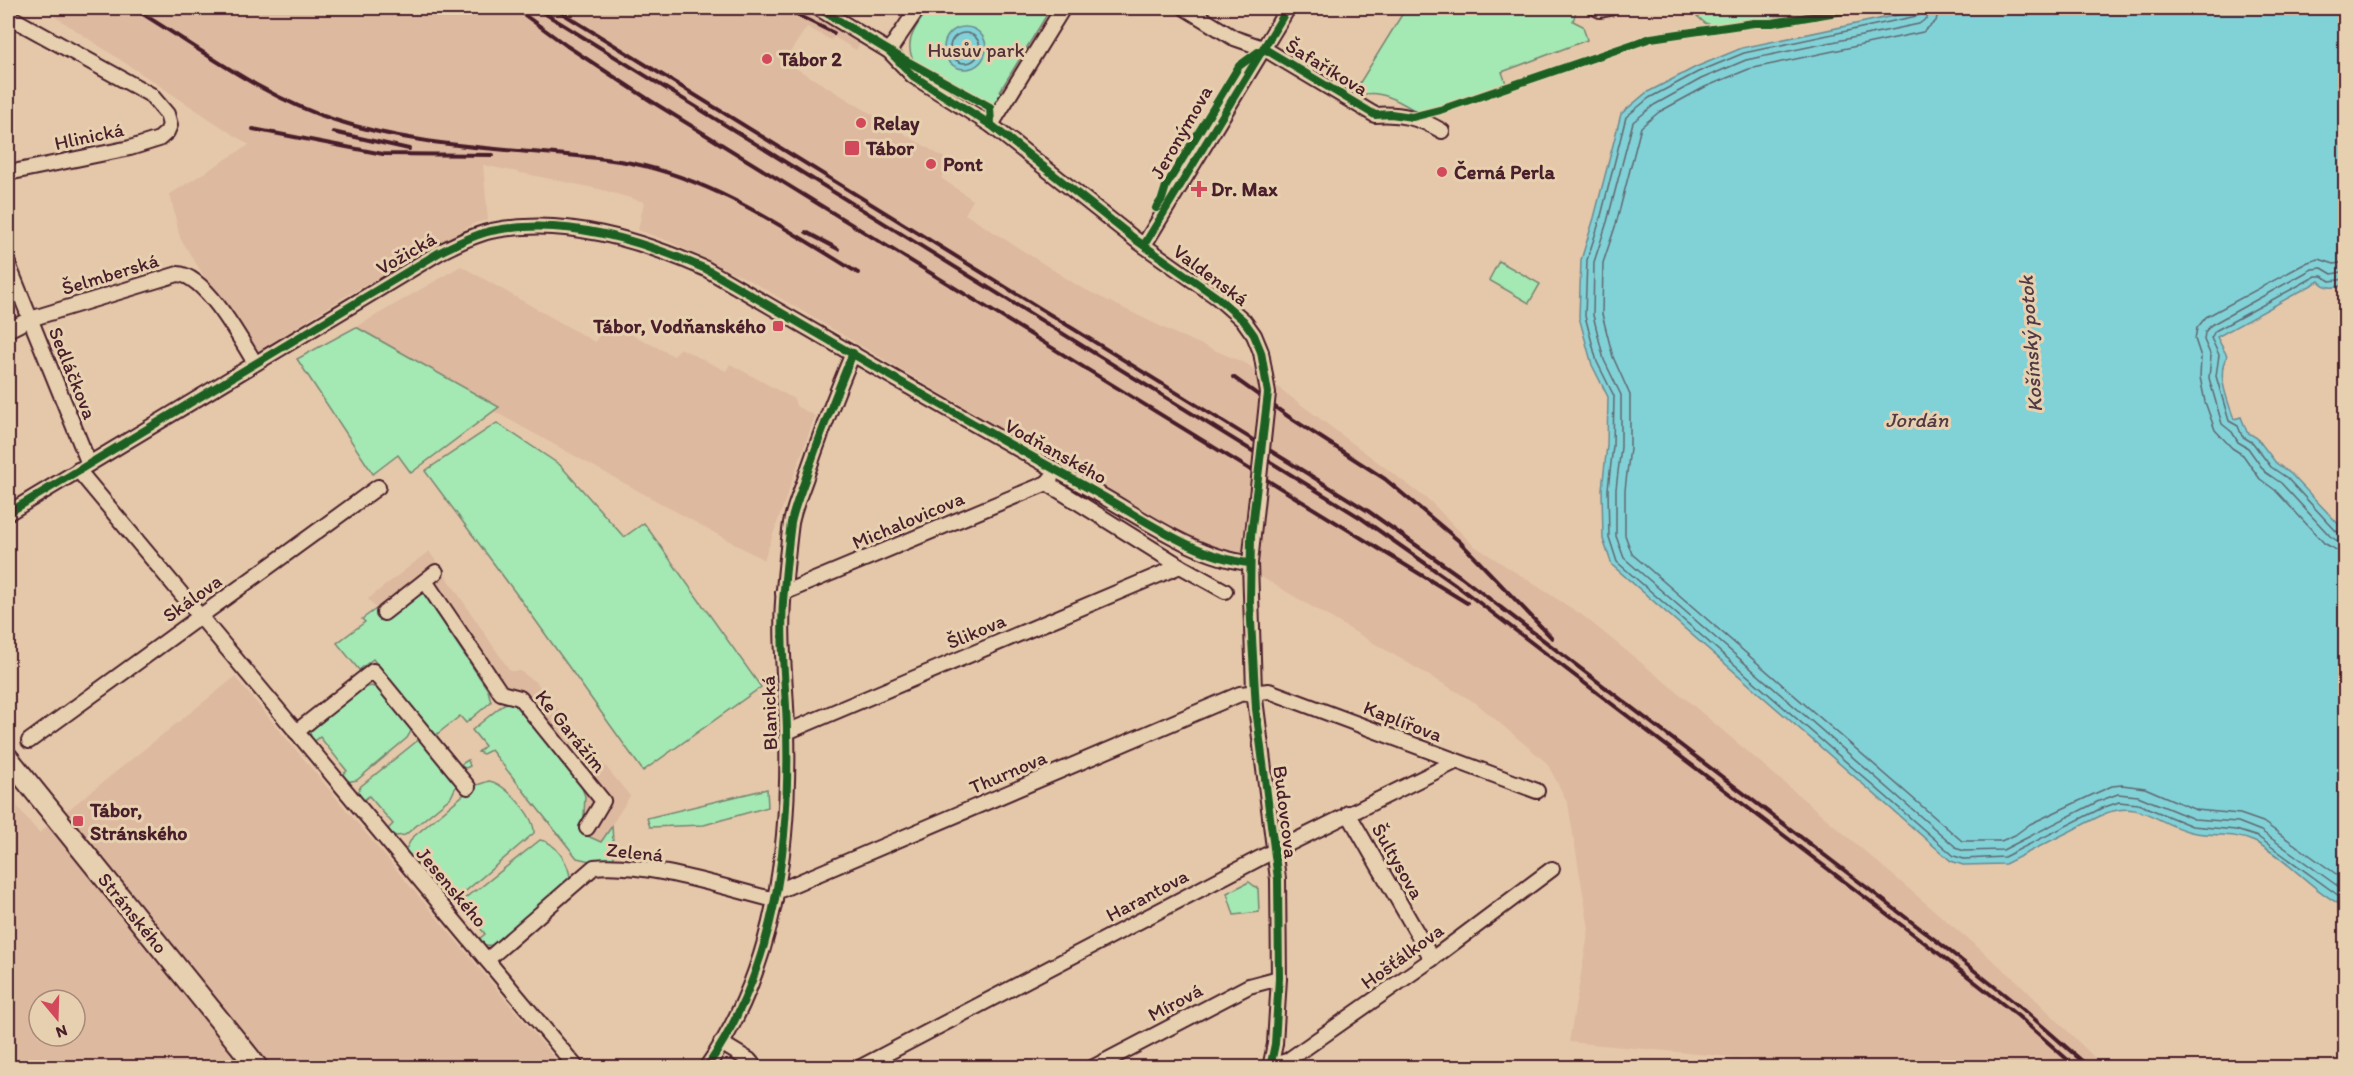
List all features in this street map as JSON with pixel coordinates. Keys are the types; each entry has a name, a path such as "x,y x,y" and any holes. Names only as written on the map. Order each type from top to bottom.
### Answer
{"main road":[{"name":"Stránského","path":"8,758 258,1068"}],"street":[{"name":"Valdenská","path":"818,8 889,51 913,76 991,125 1144,245 1218,298 1244,321 1254,335 1261,352 1268,393 1250,563"},
{"path":"889,51 918,8"},
{"path":"991,125 1063,8"},
{"name":"Šafaříkova","path":"1185,8 1234,38 1263,48 1375,115 1391,114 1412,117 1424,120 1442,131"},
{"name":"Jeronýmova","path":"1144,245 1288,8"},
{"path":"1596,8 1600,10 1610,8"},
{"name":"Hlinická","path":"8,16 151,95 166,114 170,124 167,132 159,139 130,148 8,173"},
{"name":"Vožická","path":"8,513 448,248 490,232 522,227 586,231 665,251 706,269 853,352"},
{"name":"Sedláčkova","path":"8,264 83,467"},
{"name":"Šelmberská","path":"8,330 30,319 178,274 185,274 199,284 227,318 255,363"},
{"name":"Vodňanského","path":"853,352 1056,471 1204,552 1250,563"},
{"name":"Blanická","path":"706,1068 735,1020 758,969 777,895 785,830 787,732 783,593 792,521 812,457 853,352"},
{"name":"Jesenského","path":"83,467 200,617 577,1068"},
{"name":"Vodňanského","path":"1056,471 1047,483 1180,566 1225,591"},
{"name":"Michalovicova","path":"783,593 1047,483"},
{"name":"Skálova","path":"29,741 378,487"},
{"name":"Budovcova","path":"1250,563 1254,691 1275,850 1279,912 1279,978 1275,1044 1270,1067"},
{"name":"Šlikova","path":"787,732 1180,566"},
{"path":"384,613 436,572"},
{"name":"Ke Garážím","path":"425,581 501,693 520,698 603,801 587,828"},
{"path":"296,732 373,671 468,787"},
{"name":"Kaplířova","path":"1254,691 1269,691 1537,791"},
{"name":"Thurnova","path":"777,895 1240,694 1254,691"},
{"name":"Harantova","path":"859,1068 1275,850 1455,762"},
{"name":"Šultysova","path":"1348,813 1432,959"},
{"name":"Zelená","path":"487,960 594,867 616,865 777,895"},
{"name":"Hošťálkova","path":"1270,1067 1287,1061 1432,959 1552,869"},
{"name":"Mírová","path":"1092,1068 1249,986 1279,978"},
{"path":"721,1043 749,1060 756,1068"}],"shaded area":[{"path":"42,8 796,8 815,17 860,43 856,50 834,37 831,40 807,27 784,61 951,162 941,178 973,200 965,214 1080,287 1174,333 1247,364 1431,502 1473,545 1582,615 1681,695 2016,980 2104,1067 1801,1067 1785,1062 1569,1042 1589,929 1568,804 1547,763 1476,703 1227,557 1022,441 751,281 668,241 638,230 644,202 599,189 483,165 488,220 475,223 344,297 253,354 180,238 170,194 249,145"},
{"path":"461,266 595,342 607,322 674,356 680,348 726,371 730,364 794,399 796,406 815,416 764,560 495,412 499,407 356,327"},
{"path":"429,551 510,671 520,671 537,683 630,796 601,842 583,834 585,788 516,701 490,690 423,590 386,620 368,599"},
{"path":"235,677 562,1067 8,1067 8,795 39,833"}],"green space":[{"name":"Husův park","path":"929,8 1051,8 1000,91 1005,94 993,109 915,64 911,56 910,41 915,28"},
{"path":"1406,8 1577,8 1573,21 1583,26 1587,40 1502,72 1507,86 1425,116 1381,94 1365,94 1356,89"},
{"path":"1816,8 1724,29 1705,23 1689,9"},
{"path":"1499,261 1540,284 1529,303 1489,280"},
{"path":"356,327 499,407 411,473 398,455 373,474 297,359"},
{"path":"497,423 560,465 624,537 644,523 761,687 643,771 425,471"},
{"path":"419,594 424,594 488,690 491,702 466,723 460,716 436,735 460,765 468,760 470,766 466,768 457,765 373,659 359,670 337,643 365,622 362,619 376,609 386,620"},
{"path":"371,686 379,689 410,726 411,731 407,738 357,780 346,782 340,777 347,771 320,737 312,743 310,732 358,690"},
{"path":"510,702 515,704 582,788 585,796 583,834 601,842 612,826 614,858 590,861 577,858 491,750 483,754 478,752 485,746 472,730 504,704"},
{"path":"417,741 423,742 457,784 451,797 405,835 396,836 386,831 393,824 369,796 361,802 358,791 361,786"},
{"path":"489,781 503,788 525,810 534,833 460,896 464,899 476,891 540,840 546,841 561,855 570,879 503,940 493,945 481,943 478,940 485,934 423,858 417,852 409,859 406,849 412,838 474,786"},
{"path":"767,789 768,807 704,825 650,827 647,818"},
{"path":"1249,882 1258,889 1259,912 1234,915 1227,893"}],"water":[{"name":"Jordán","path":"1931,8 2345,8 2345,284 2331,287 2319,281 2217,337 2227,356 2222,370 2226,395 2234,419 2241,417 2247,432 2257,438 2276,463 2291,474 2345,531 2345,907 2255,842 2239,837 2191,832 2149,814 2129,809 2104,814 2005,864 1963,865 1951,861 1612,565 1603,539 1602,489 1607,446 1608,397 1592,365 1579,317 1581,260 1621,114 1646,93 1696,67 1742,48"},
{"path":"965,27 980,33 986,48 980,63 965,69 950,63 944,48 950,33"}],"railway":[{"path":"133,8 256,85 335,120 357,127 425,141 603,159 662,171 692,181 749,208 858,273"},
{"path":"515,8 567,46 651,101 1467,603"},
{"path":"536,8 1361,518 1456,585 1942,956 2018,1016 2077,1068"},
{"path":"554,8 1368,511 1461,577 1947,949 2024,1010 2090,1068"},
{"path":"783,8 834,33"},
{"path":"253,129 383,154 493,155"},
{"path":"333,132 409,149"},
{"path":"806,232 838,249"},
{"path":"1233,377 1289,417 1385,479 1459,541 1552,638"}],"cycle path":[{"path":"818,8 889,51 990,107 991,125"},
{"path":"1144,245 1288,8"},
{"path":"1263,48 1375,115 1391,114 1412,117 1440,110 1651,38 1754,23 1772,23 1861,8"},
{"path":"889,51 913,76 991,125 1136,240 1218,298 1244,321 1254,335 1261,352 1268,393 1251,536 1250,603 1256,709 1278,879 1279,978 1275,1044 1270,1068"},
{"path":"1156,208 1166,186 1239,66 1258,52"},
{"path":"8,513 440,252 471,237 491,231 518,227 546,227 574,229 628,240 706,269 1167,534 1209,553 1250,563"},
{"path":"706,1068 729,1030 748,990 763,949 774,907 781,863 787,775 782,625 791,523 795,506 853,353"}],"place":[{"name":"Tábor 2","path":"767,59"},
{"name":"Relay","path":"861,123"},
{"name":"Tábor","path":"852,148"},
{"name":"Pont","path":"931,164"},
{"name":"Černá Perla","path":"1442,172"},
{"name":"Dr. Max","path":"1199,189"},
{"name":"Tábor, Vodňanského","path":"778,326"},
{"name":"Tábor, Stránského","path":"78,821"}],"water label":[{"name":"Košínský potok","path":"2030,344"}]}
